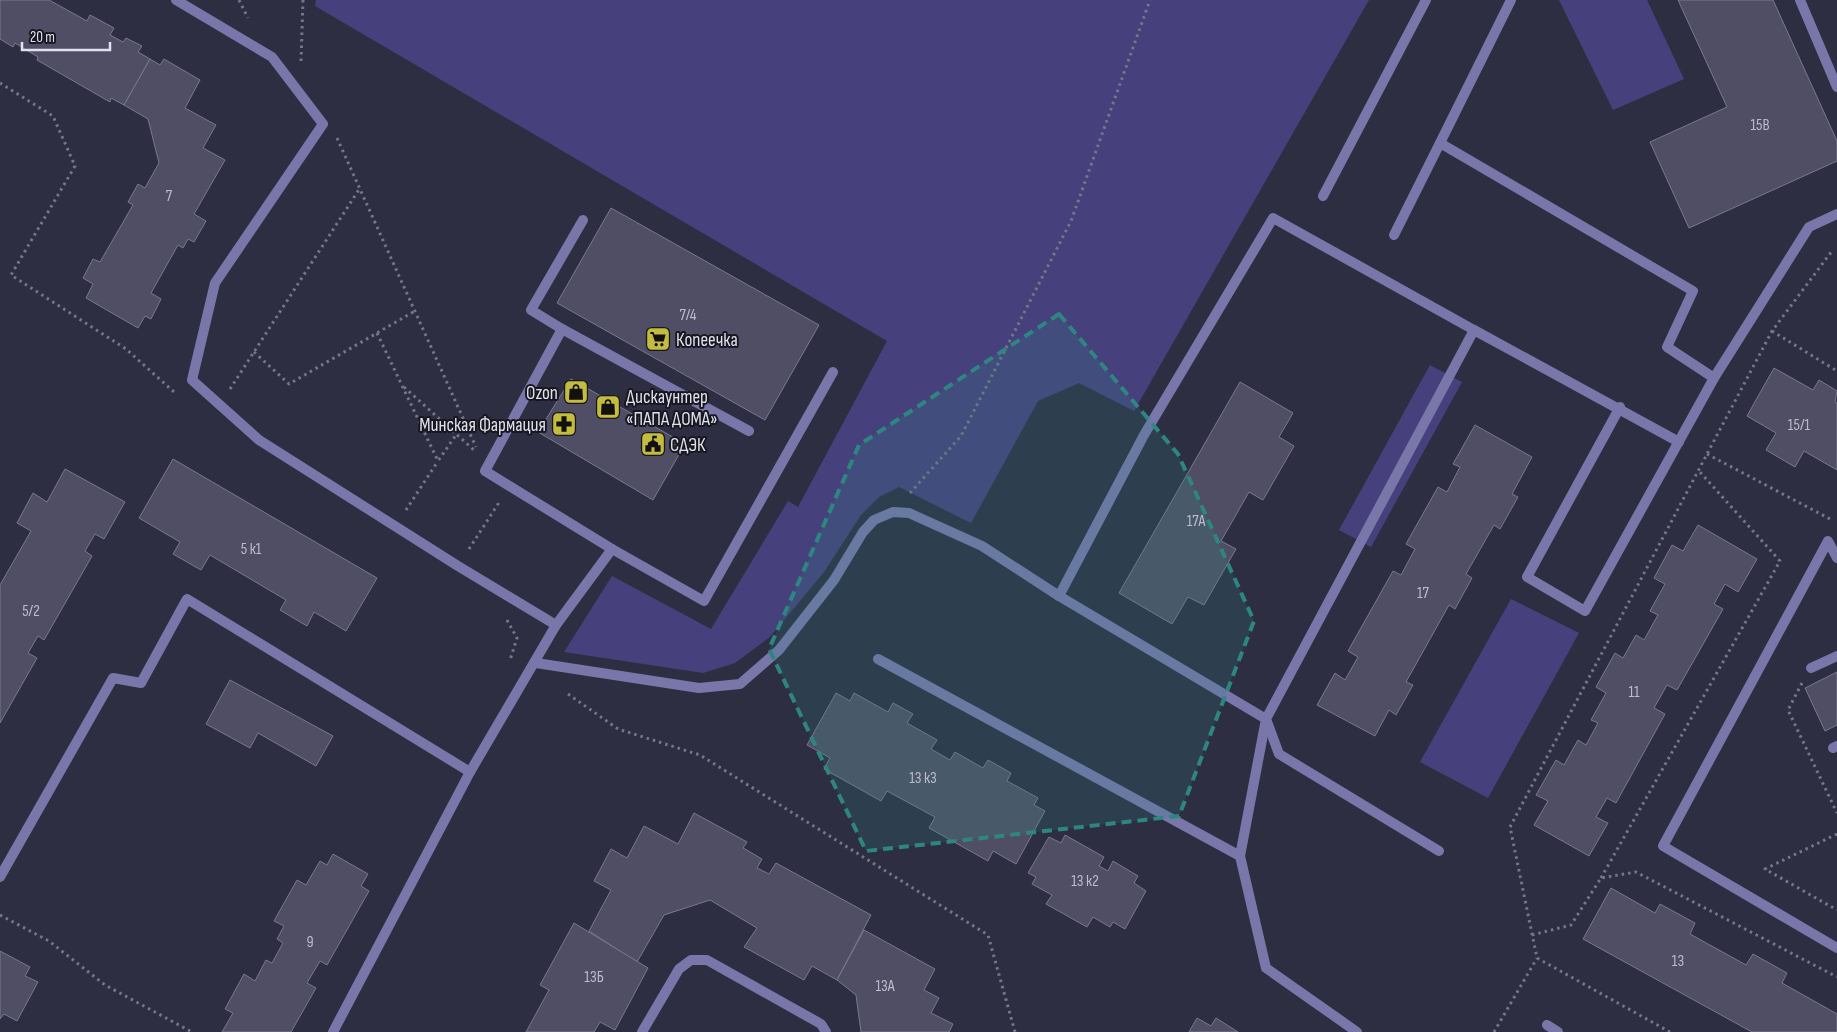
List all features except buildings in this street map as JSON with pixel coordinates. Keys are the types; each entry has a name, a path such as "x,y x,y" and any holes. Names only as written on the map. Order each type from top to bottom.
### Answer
{"lane":[{"path":"1323,196 1426,0"},
{"path":"1394,235 1511,0"},
{"path":"1800,0 1837,86"},
{"path":"179,1 272,57 323,124 215,283 192,380 259,440 458,566 556,625"},
{"path":"1440,143 1693,291 1667,347 1714,378"},
{"path":"1620,407 1527,577 1585,611 1714,378 1809,227 1837,214"},
{"path":"1060,596 1144,436 1273,218 1474,330 1620,407 1679,442"},
{"path":"583,220 531,310 562,330 749,431"},
{"path":"562,330 485,470 612,548 704,601 833,372"},
{"path":"1357,1032 1266,968 1240,856 1266,719 1474,330"},
{"path":"536,663 699,688 740,684 779,650 834,580 863,532 874,520 893,512 909,513 982,546 1060,596 1266,719 1279,754 1439,851"},
{"path":"1837,558 1828,542 1664,846 1837,948"},
{"path":"334,1032 470,772 536,663 556,625 612,548"},
{"path":"0,877 113,678 140,683 187,599 470,772"},
{"path":"1811,668 1837,656"},
{"path":"878,659 1240,856"},
{"path":"642,1032 679,969 691,960 707,960 821,1024 826,1032"},
{"path":"1547,1025 1558,1032"}],"path":[{"path":"301,64 303,0"},
{"path":"893,512 961,436 1071,222 1150,0"},
{"path":"0,83 53,116 75,166 11,275 126,349 175,393"},
{"path":"334,130 479,455 401,384"},
{"path":"220,404 360,188"},
{"path":"1494,1032 1537,958 1510,827 1772,330 1832,251"},
{"path":"254,352 289,384 416,311"},
{"path":"1772,330 1837,371"},
{"path":"377,333 438,461"},
{"path":"395,526 456,435"},
{"path":"1707,454 1837,523"},
{"path":"458,566 498,504 485,470"},
{"path":"1532,935 1571,925 1601,878 1780,561 1698,471"},
{"path":"499,614 507,620 517,638 507,666"},
{"path":"1811,668 1788,710 1837,813"},
{"path":"568,694 618,729 700,755 988,935 1015,1032"},
{"path":"1837,834 1765,869 1837,910"},
{"path":"1601,878 1636,872 1837,977"},
{"path":"0,915 49,942 105,985 192,1032"},
{"path":"1537,958 1670,1032"}],"highlighted area":[{"path":"1059,314 1178,454 1254,621 1179,816 866,851 769,649 859,445"}],"shaded area":[{"path":"316,0 1369,0 1134,411 1079,383 1038,401 971,523 899,487 879,497 861,515 824,572 770,637 735,663 703,673 564,652 612,576 711,629 788,501 798,507 887,341 315,6"},
{"path":"1559,0 1647,0 1684,79 1613,110"},
{"path":"1430,365 1462,382 1371,547 1339,530"},
{"path":"1511,599 1579,633 1488,798 1420,762"}],"place":[{"name":"Копеечка","path":"658,339"},
{"name":"Ozon","path":"576,392"},
{"name":"Дискаунтер «ПАПА ДОМА»","path":"608,407"},
{"name":"Минская Фармация","path":"564,424"},
{"name":"СДЭК","path":"653,444"}]}
